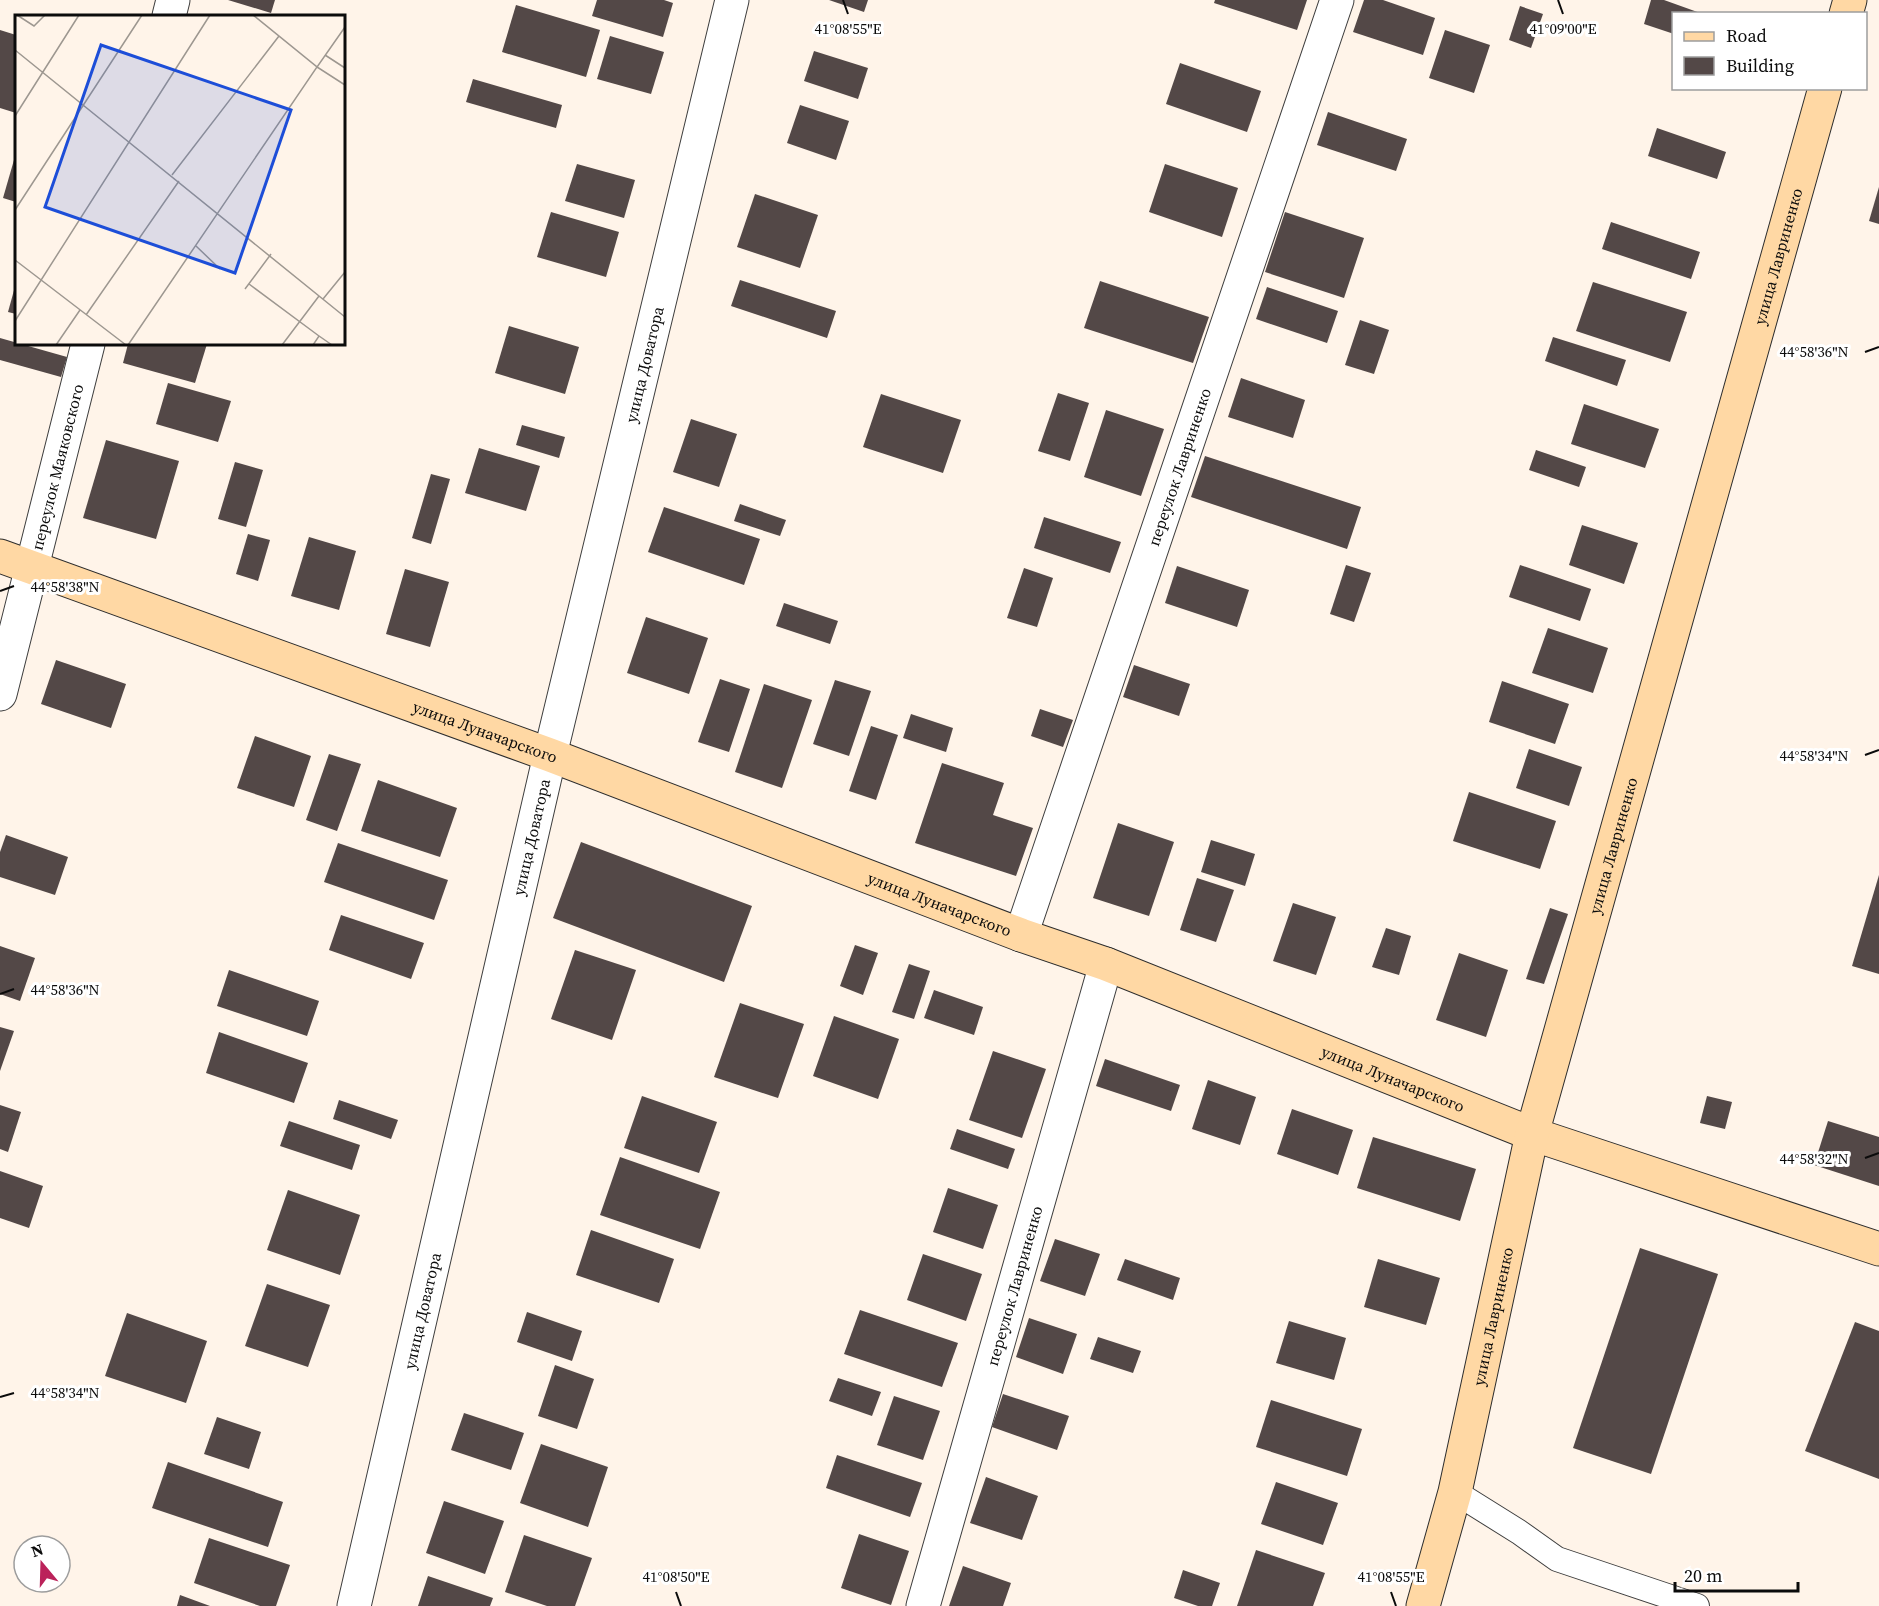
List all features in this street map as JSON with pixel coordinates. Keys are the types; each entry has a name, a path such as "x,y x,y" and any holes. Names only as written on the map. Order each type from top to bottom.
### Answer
{"main road":[{"name":"улица Лавриненко","path":"1423,1606 1455,1492 1532,1134 1824,90"},
{"name":"улица Луначарского","path":"0,556 550,755 1021,935 1106,964 1532,1134 1879,1249"}],"street":[{"path":"169,15 173,0"},
{"name":"улица Доватора","path":"354,1606 550,755 732,0"},
{"name":"переулок Лавриненко","path":"1021,935 1337,0"},
{"name":"переулок Маяковского","path":"0,694 88,345"},
{"name":"переулок Лавриненко","path":"923,1606 1106,964"}],"lane":[{"path":"1455,1492 1557,1559 1697,1606"}],"building":[{"path":"228,0 275,0 271,13"},
{"path":"597,0 664,0 673,3 663,37 592,16"},
{"path":"829,0 868,0 864,12"},
{"path":"1215,0 1307,0 1297,30 1214,3"},
{"path":"1364,0 1383,0 1435,18 1423,55 1353,32"},
{"path":"1651,0 1664,0 1697,12 1672,12 1672,33 1644,24"},
{"path":"516,5 600,30 586,77 502,52"},
{"path":"1520,6 1543,14 1531,48 1509,40"},
{"path":"0,30 15,35 15,113 0,108"},
{"path":"1445,30 1490,45 1474,93 1429,78"},
{"path":"610,36 664,52 651,94 597,79"},
{"path":"814,51 868,68 858,99 804,81"},
{"path":"1180,63 1261,91 1247,132 1166,104"},
{"path":"473,79 562,105 556,128 466,102"},
{"path":"800,105 849,121 836,160 787,143"},
{"path":"1328,112 1407,139 1396,171 1317,145"},
{"path":"1657,128 1726,152 1717,179 1648,156"},
{"path":"15,156 15,202 3,198"},
{"path":"577,164 635,180 624,218 565,201"},
{"path":"1165,164 1238,188 1222,237 1149,212"},
{"path":"1879,187 1879,224 1869,221"},
{"path":"755,194 818,215 800,268 737,247"},
{"path":"551,212 619,232 606,277 537,257"},
{"path":"1285,212 1364,238 1344,298 1265,272"},
{"path":"1611,222 1700,252 1691,279 1602,249"},
{"path":"740,280 836,311 827,338 731,306"},
{"path":"1100,281 1209,317 1193,363 1084,328"},
{"path":"1593,282 1687,312 1670,362 1576,331"},
{"path":"15,287 15,314 8,312"},
{"path":"1267,287 1338,311 1327,343 1256,319"},
{"path":"1360,320 1389,330 1374,374 1345,365"},
{"path":"509,326 579,347 565,394 495,373"},
{"path":"1553,337 1626,360 1617,386 1545,361"},
{"path":"0,338 15,342 15,345 25,345 67,357 61,377 0,360"},
{"path":"128,345 207,345 195,383 123,363"},
{"path":"1241,378 1305,400 1293,438 1228,417"},
{"path":"168,383 231,401 218,442 156,424"},
{"path":"1058,393 1089,403 1070,461 1038,451"},
{"path":"881,394 961,420 943,473 863,447"},
{"path":"1584,404 1659,429 1645,468 1571,444"},
{"path":"1106,410 1164,429 1141,496 1084,477"},
{"path":"691,419 737,434 719,487 673,472"},
{"path":"522,425 565,437 559,458 516,445"},
{"path":"106,440 179,461 156,539 83,518"},
{"path":"479,448 540,466 526,511 465,493"},
{"path":"1536,450 1586,467 1579,487 1529,470"},
{"path":"1205,456 1361,507 1347,549 1191,497"},
{"path":"235,462 263,470 246,527 218,519"},
{"path":"431,474 450,479 431,544 412,538"},
{"path":"740,504 786,520 780,536 734,521"},
{"path":"664,507 760,539 744,585 648,552"},
{"path":"1044,517 1121,542 1110,573 1034,548"},
{"path":"1582,525 1638,543 1624,584 1569,565"},
{"path":"248,534 270,540 258,581 236,574"},
{"path":"309,537 356,551 339,610 291,596"},
{"path":"1346,565 1371,573 1354,622 1330,614"},
{"path":"1520,565 1591,589 1580,621 1509,597"},
{"path":"1177,566 1249,590 1237,627 1165,603"},
{"path":"1024,568 1053,578 1037,627 1007,618"},
{"path":"405,569 449,582 430,647 386,634"},
{"path":"784,603 838,621 830,644 776,626"},
{"path":"646,617 708,638 689,694 627,673"},
{"path":"1548,628 1608,648 1593,693 1532,673"},
{"path":"56,660 126,684 111,728 41,704"},
{"path":"1134,665 1190,684 1179,716 1123,697"},
{"path":"720,679 750,689 729,752 698,742"},
{"path":"835,680 871,691 849,756 813,744"},
{"path":"1502,681 1569,704 1555,744 1489,722"},
{"path":"764,684 812,700 782,788 735,772"},
{"path":"1040,709 1073,720 1063,747 1031,736"},
{"path":"911,714 953,728 946,752 903,738"},
{"path":"871,726 898,735 876,800 849,791"},
{"path":"255,736 311,756 294,807 237,788"},
{"path":"1529,749 1582,767 1569,806 1516,788"},
{"path":"329,754 361,764 337,831 306,820"},
{"path":"942,763 1004,783 993,815 1033,828 1016,876 915,843"},
{"path":"378,780 457,808 440,857 361,831"},
{"path":"1469,792 1556,821 1540,869 1453,841"},
{"path":"1118,823 1174,842 1149,916 1093,898"},
{"path":"6,835 68,857 55,895 0,877 0,852"},
{"path":"1211,840 1255,854 1245,886 1201,872"},
{"path":"581,842 752,906 724,982 553,918"},
{"path":"338,843 448,880 434,920 324,882"},
{"path":"1879,875 1879,974 1852,966"},
{"path":"1197,878 1234,890 1216,942 1180,930"},
{"path":"1293,903 1336,917 1316,975 1273,961"},
{"path":"1550,908 1568,914 1544,984 1526,979"},
{"path":"341,915 424,943 411,979 329,950"},
{"path":"1386,928 1411,936 1399,975 1372,967"},
{"path":"855,945 878,953 863,995 840,986"},
{"path":"0,946 35,958 20,1001 0,994"},
{"path":"575,950 636,970 612,1040 551,1019"},
{"path":"1459,953 1508,970 1486,1037 1436,1020"},
{"path":"909,964 930,971 914,1019 892,1012"},
{"path":"229,970 319,1001 307,1036 217,1006"},
{"path":"934,990 983,1007 974,1035 924,1018"},
{"path":"740,1003 804,1024 778,1098 714,1077"},
{"path":"834,1016 899,1039 878,1099 813,1076"},
{"path":"0,1027 14,1031 0,1071"},
{"path":"219,1032 308,1063 294,1103 206,1073"},
{"path":"993,1051 1046,1069 1022,1138 969,1120"},
{"path":"1105,1059 1180,1085 1171,1111 1096,1086"},
{"path":"1208,1080 1256,1097 1240,1145 1192,1129"},
{"path":"642,1096 717,1122 699,1173 624,1148"},
{"path":"1707,1096 1732,1102 1725,1129 1700,1123"},
{"path":"339,1100 398,1120 391,1139 333,1119"},
{"path":"0,1105 21,1112 8,1152 0,1149"},
{"path":"1292,1109 1353,1130 1338,1175 1277,1154"},
{"path":"289,1121 360,1145 352,1170 280,1146"},
{"path":"1828,1121 1879,1137 1879,1186 1814,1165"},
{"path":"957,1129 1015,1149 1008,1169 950,1149"},
{"path":"1373,1137 1476,1169 1460,1221 1357,1188"},
{"path":"620,1157 720,1192 700,1249 600,1215"},
{"path":"0,1171 43,1186 29,1228 0,1218"},
{"path":"948,1188 998,1205 983,1249 933,1232"},
{"path":"288,1190 360,1215 340,1275 267,1250"},
{"path":"591,1230 674,1259 659,1303 576,1275"},
{"path":"1055,1239 1100,1254 1085,1296 1040,1281"},
{"path":"1640,1248 1718,1274 1651,1474 1573,1448"},
{"path":"923,1254 982,1274 966,1321 907,1300"},
{"path":"1125,1259 1180,1278 1173,1300 1117,1280"},
{"path":"1378,1259 1440,1278 1426,1325 1364,1307"},
{"path":"267,1284 330,1305 308,1367 245,1346"},
{"path":"860,1310 958,1343 942,1387 844,1354"},
{"path":"527,1312 582,1331 572,1361 517,1342"},
{"path":"127,1313 207,1341 186,1403 105,1376"},
{"path":"1029,1318 1077,1334 1063,1374 1016,1357"},
{"path":"1289,1321 1346,1338 1334,1380 1276,1363"},
{"path":"1855,1322 1879,1331 1879,1479 1805,1451"},
{"path":"1098,1337 1141,1351 1133,1373 1090,1359"},
{"path":"555,1365 594,1379 577,1429 538,1416"},
{"path":"838,1378 881,1392 872,1416 829,1401"},
{"path":"1003,1394 1069,1416 1057,1450 992,1427"},
{"path":"894,1396 940,1411 923,1460 877,1445"},
{"path":"1271,1400 1362,1429 1347,1476 1256,1447"},
{"path":"464,1413 524,1433 511,1470 451,1450"},
{"path":"217,1417 261,1432 249,1469 204,1454"},
{"path":"541,1444 608,1467 588,1527 520,1503"},
{"path":"837,1455 922,1483 910,1517 826,1488"},
{"path":"168,1462 283,1502 268,1547 152,1508"},
{"path":"986,1477 1038,1496 1022,1540 970,1523"},
{"path":"1276,1482 1338,1503 1323,1545 1261,1524"},
{"path":"444,1501 504,1521 485,1574 426,1553"},
{"path":"859,1534 909,1551 891,1605 841,1588"},
{"path":"524,1535 592,1558 575,1606 547,1606 505,1592"},
{"path":"209,1538 290,1565 276,1606 260,1606 194,1583"},
{"path":"1256,1550 1325,1573 1313,1606 1237,1606"},
{"path":"963,1566 1011,1583 1003,1606 949,1606"},
{"path":"1183,1570 1220,1583 1212,1606 1198,1606 1174,1598"},
{"path":"428,1576 493,1598 490,1606 418,1606"},
{"path":"180,1595 210,1606 177,1606"}]}
